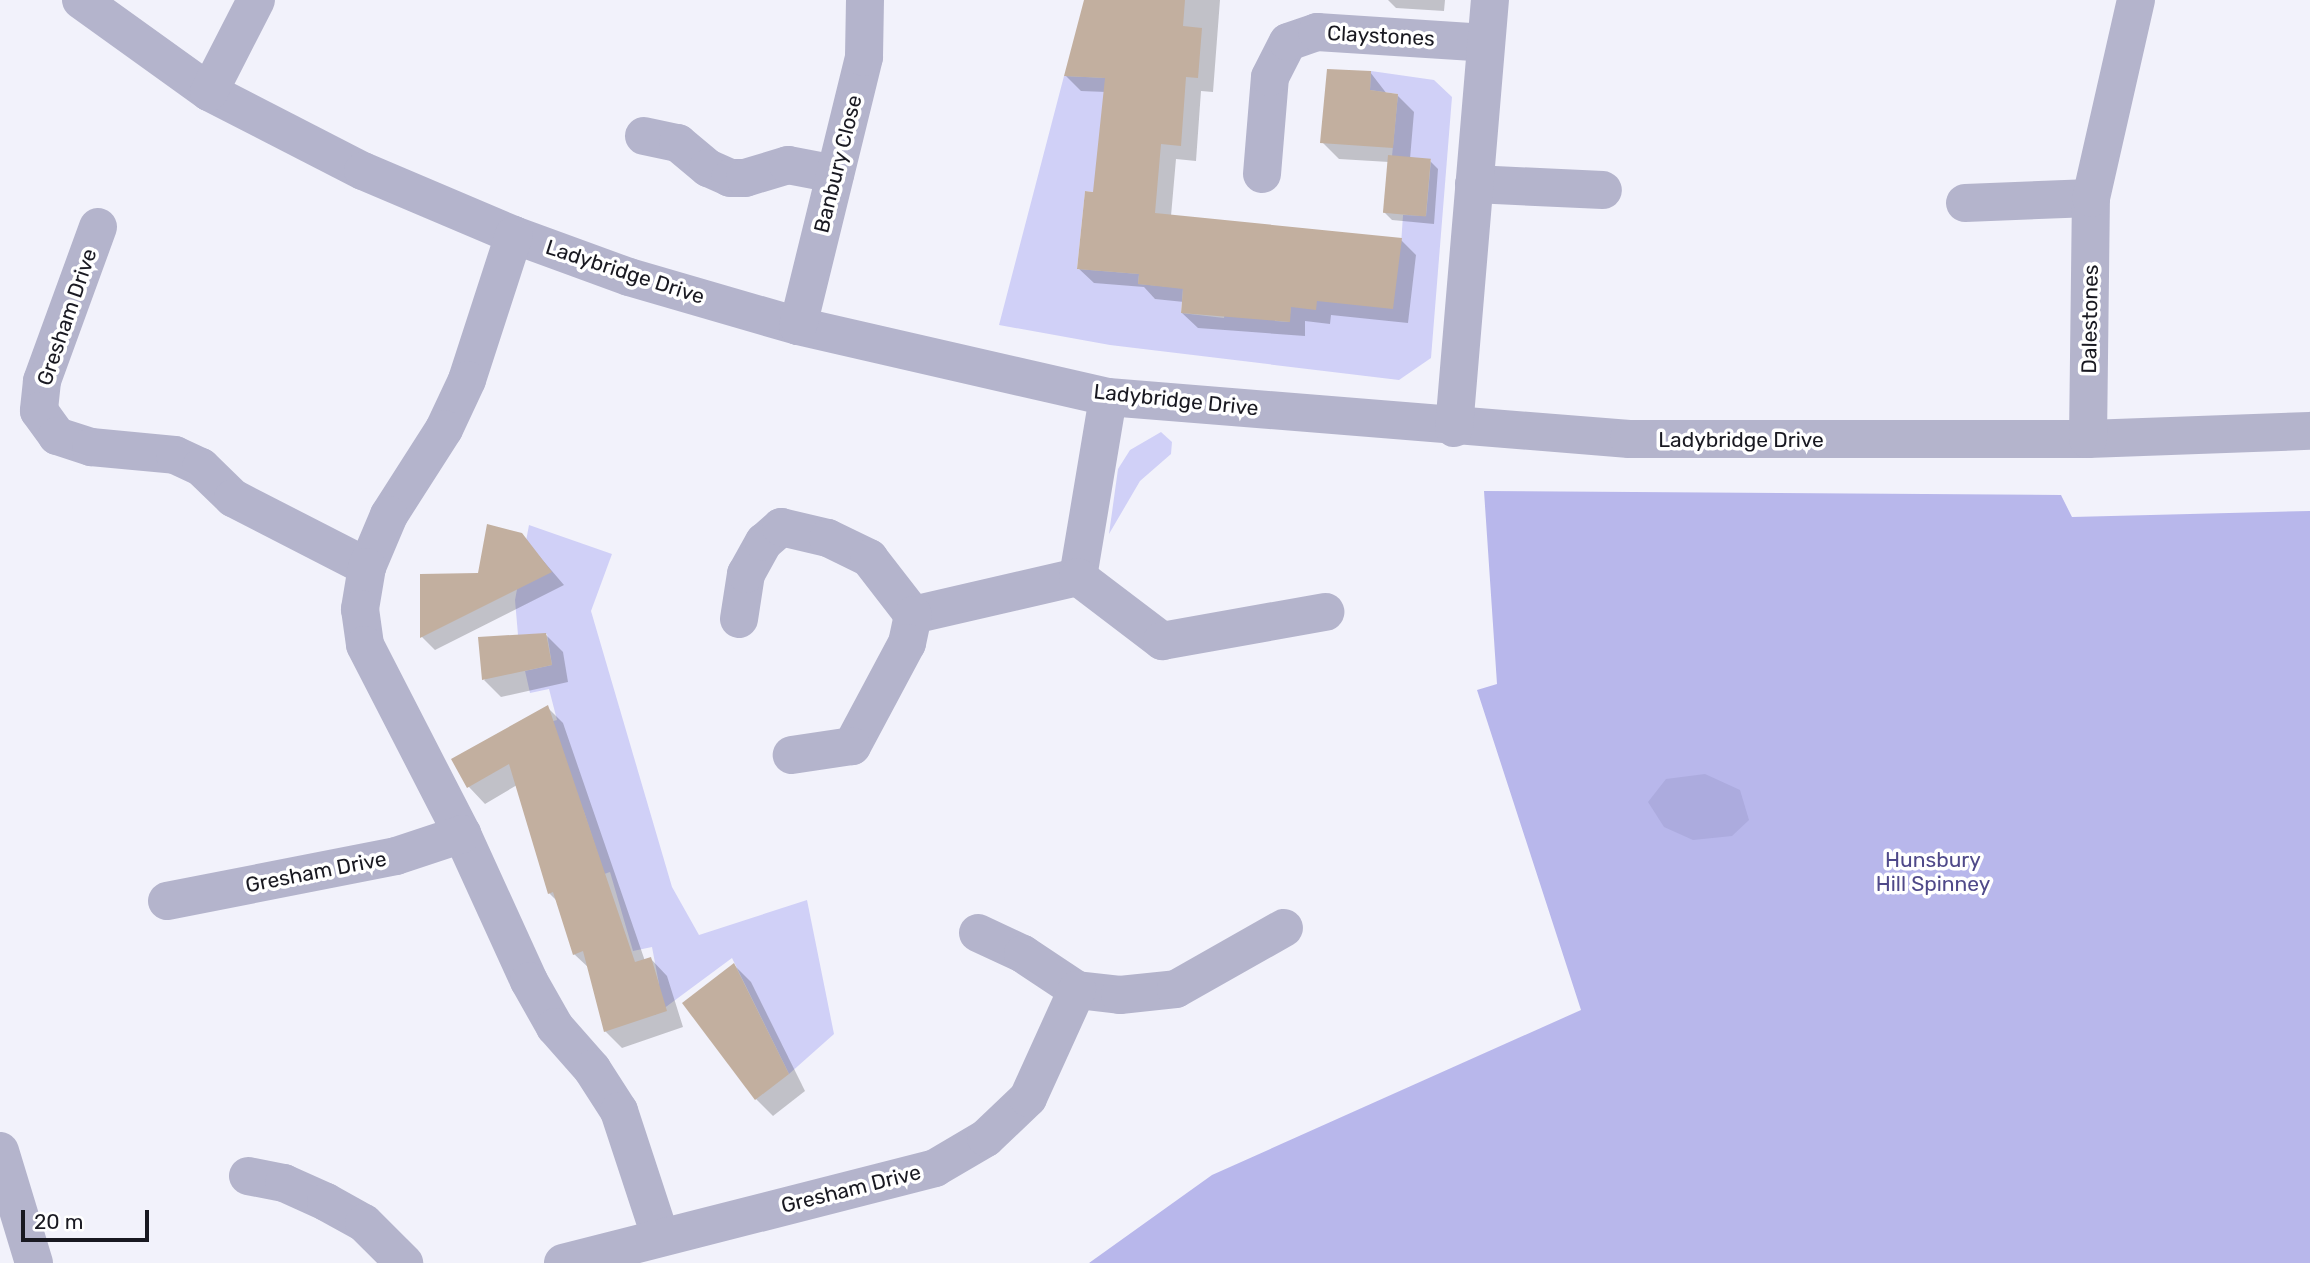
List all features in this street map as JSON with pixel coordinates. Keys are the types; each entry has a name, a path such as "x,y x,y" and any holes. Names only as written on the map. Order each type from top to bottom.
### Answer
{"street":[{"name":"Ladybridge Drive","path":"81,0 209,92 363,171 514,235 629,276 798,326 1108,397 1454,428 1629,439 2088,439 2310,431"},
{"path":"209,92 256,0"},
{"name":"Banbury Close","path":"798,326 864,57 865,0"},
{"path":"1454,428 1490,0"},
{"name":"Dalestones","path":"2088,439 2091,198 2136,0"},
{"name":"Claystones","path":"1262,174 1270,77 1288,42 1317,32 1486,43"},
{"path":"644,136 678,142 708,168 730,178 745,178 788,165 835,174"},
{"path":"1474,184 1603,190"},
{"path":"1965,203 2091,198"},
{"name":"Gresham Drive","path":"98,227 42,381 39,411 57,436 90,447 175,455 201,467 233,498 367,567"},
{"path":"514,235 467,380 444,429 389,515 367,567 360,609 365,645 462,834 529,981 555,1027 592,1069 619,1111 660,1236"},
{"path":"1078,577 1108,397"},
{"path":"738,619 746,574 764,542 781,527 828,538 869,558 913,615 907,643 852,746 792,755"},
{"path":"1078,577 1162,641 1325,612"},
{"path":"913,615 1078,577"},
{"name":"Gresham Drive","path":"167,901 396,856 462,834"},
{"path":"978,933 1023,954 1077,990 1120,995 1176,989 1284,928"},
{"name":"Gresham Drive","path":"563,1263 660,1236 883,1184 935,1168 986,1138 1028,1098 1077,990"},
{"path":"0,1151 34,1263"},
{"path":"248,1176 284,1183 364,1223 404,1263"}],"shaded area":[{"path":"1371,71 1434,80 1452,97 1431,358 1399,380 1110,345 999,325 1064,76 1106,78 1112,194 1085,191 1077,269 1139,274 1138,284 1183,288 1181,313 1224,318 1226,300 1277,304 1275,321 1289,322 1291,307 1317,300 1330,302 1401,245 1403,215 1426,216 1431,160 1392,156 1398,94 1370,90"},
{"path":"1161,432 1172,442 1171,454 1140,481 1109,534 1118,469 1130,450"},
{"path":"529,525 612,554 591,611 672,887 699,935 807,900 834,1034 789,1074 732,958 655,1015 642,990 659,984 652,947 633,951 610,872 581,882 600,861 584,812 542,724 557,720 549,689 530,693 525,671 552,665 547,634 518,635 515,600"},
{"path":"1705,774 1740,790 1749,820 1732,836 1693,840 1664,827 1648,802 1666,779"}],"green space":[{"name":"Hunsbury Hill Spinney","path":"1484,491 2061,495 2072,517 2310,511 2310,1263 1089,1263 1212,1175 1581,1010 1477,690 1497,684"}],"building":[{"path":"1084,0 1185,0 1183,26 1202,28 1198,78 1186,77 1181,146 1161,144 1155,213 1402,238 1393,309 1317,301 1316,310 1291,307 1290,322 1181,313 1183,289 1138,284 1139,274 1077,269 1085,191 1093,192 1105,78 1064,76"},
{"path":"1327,69 1371,71 1370,90 1398,94 1393,148 1320,143"},
{"path":"1388,155 1431,159 1426,217 1383,213"},
{"path":"487,524 522,533 552,572 420,638 420,574 478,573"},
{"path":"546,633 552,665 482,680 478,637"},
{"path":"548,705 635,962 651,957 667,1011 604,1032 583,951 573,955 553,892 548,894 509,764 467,788 451,759"},
{"path":"734,963 789,1074 755,1100 682,1003"}]}
